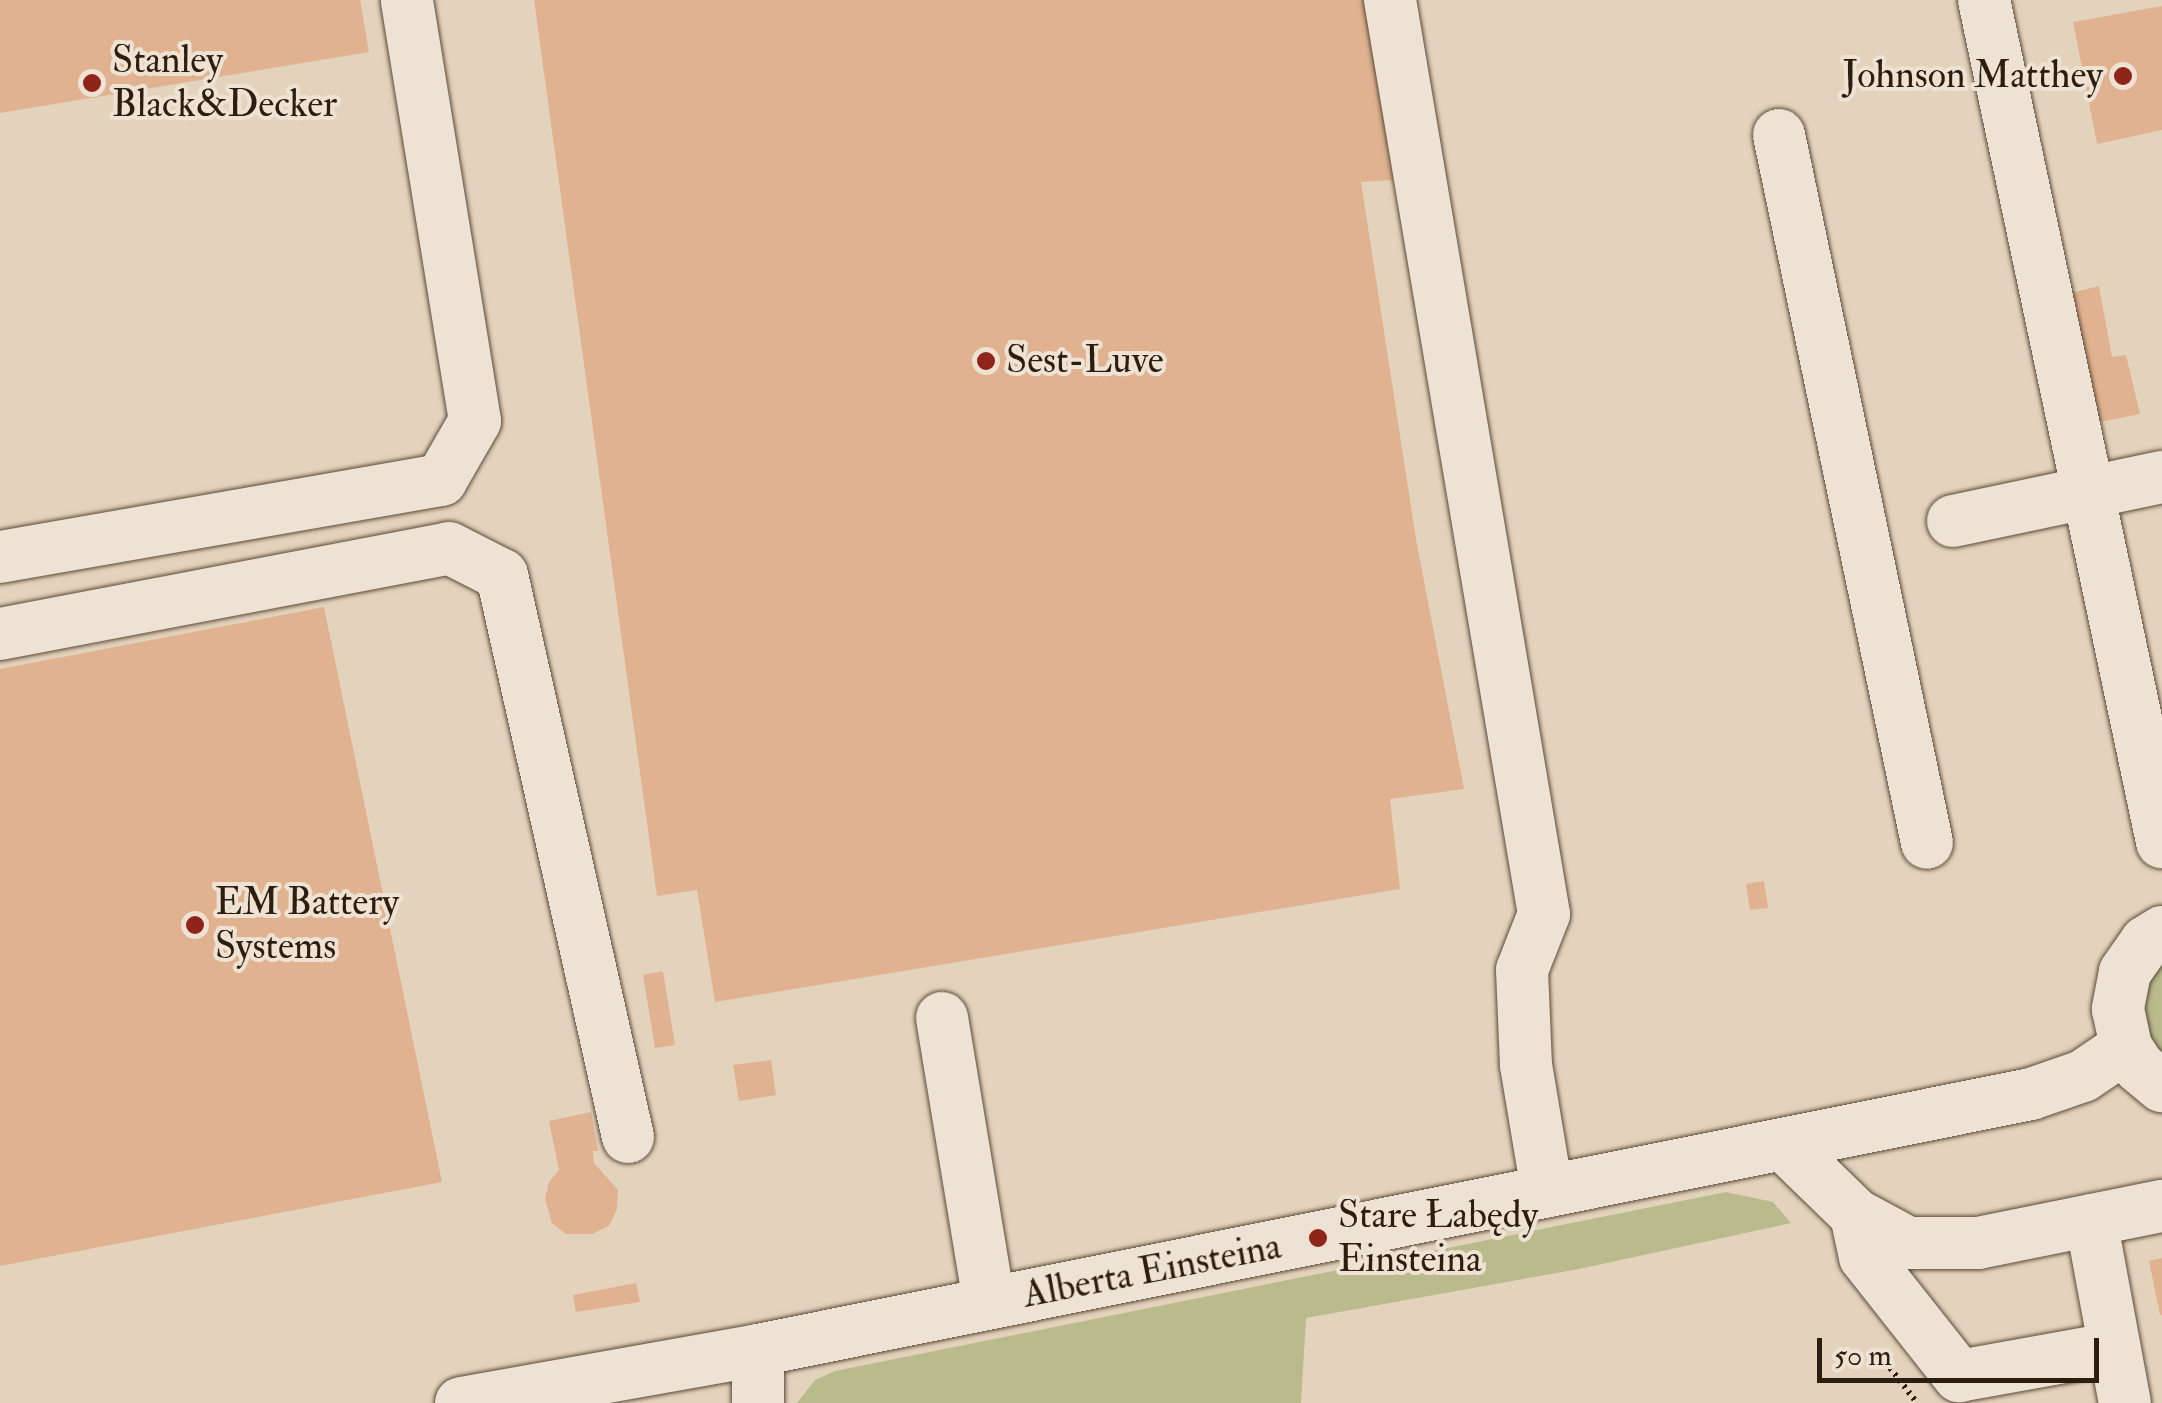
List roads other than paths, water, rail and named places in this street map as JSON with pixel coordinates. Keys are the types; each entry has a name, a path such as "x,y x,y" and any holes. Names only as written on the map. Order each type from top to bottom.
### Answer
{"street":[{"path":"0,557 441,480 475,421 407,0"},
{"path":"1390,0 1544,914 1522,970 1526,1065 1547,1191"},
{"path":"1984,0 2089,494 2153,754 2162,842"},
{"path":"1779,135 1927,843"},
{"path":"1953,521 2162,477"},
{"path":"0,634 449,548 502,574 628,1137"},
{"path":"2162,932 2146,942 2125,972 2118,1009 2126,1047 2139,1067 2162,1086"},
{"path":"942,1018 989,1304"},
{"name":"Alberta Einsteina","path":"461,1403 758,1350 2031,1094 2082,1076 2126,1047"},
{"path":"1783,1144 1856,1215 1908,1243 1978,1243 2162,1206"},
{"path":"1856,1215 1864,1257 1959,1376 2115,1348"},
{"path":"2090,1220 2125,1403"},
{"path":"758,1350 758,1403"}],"place":[{"name":"Johnson Matthey","path":"2123,76"},
{"name":"Stanley Black&Decker","path":"92,83"},
{"name":"Sest-Luve","path":"986,361"},
{"name":"EM Battery Systems","path":"195,925"},
{"name":"Stare Łabędy Einsteina","path":"1318,1238"}]}
